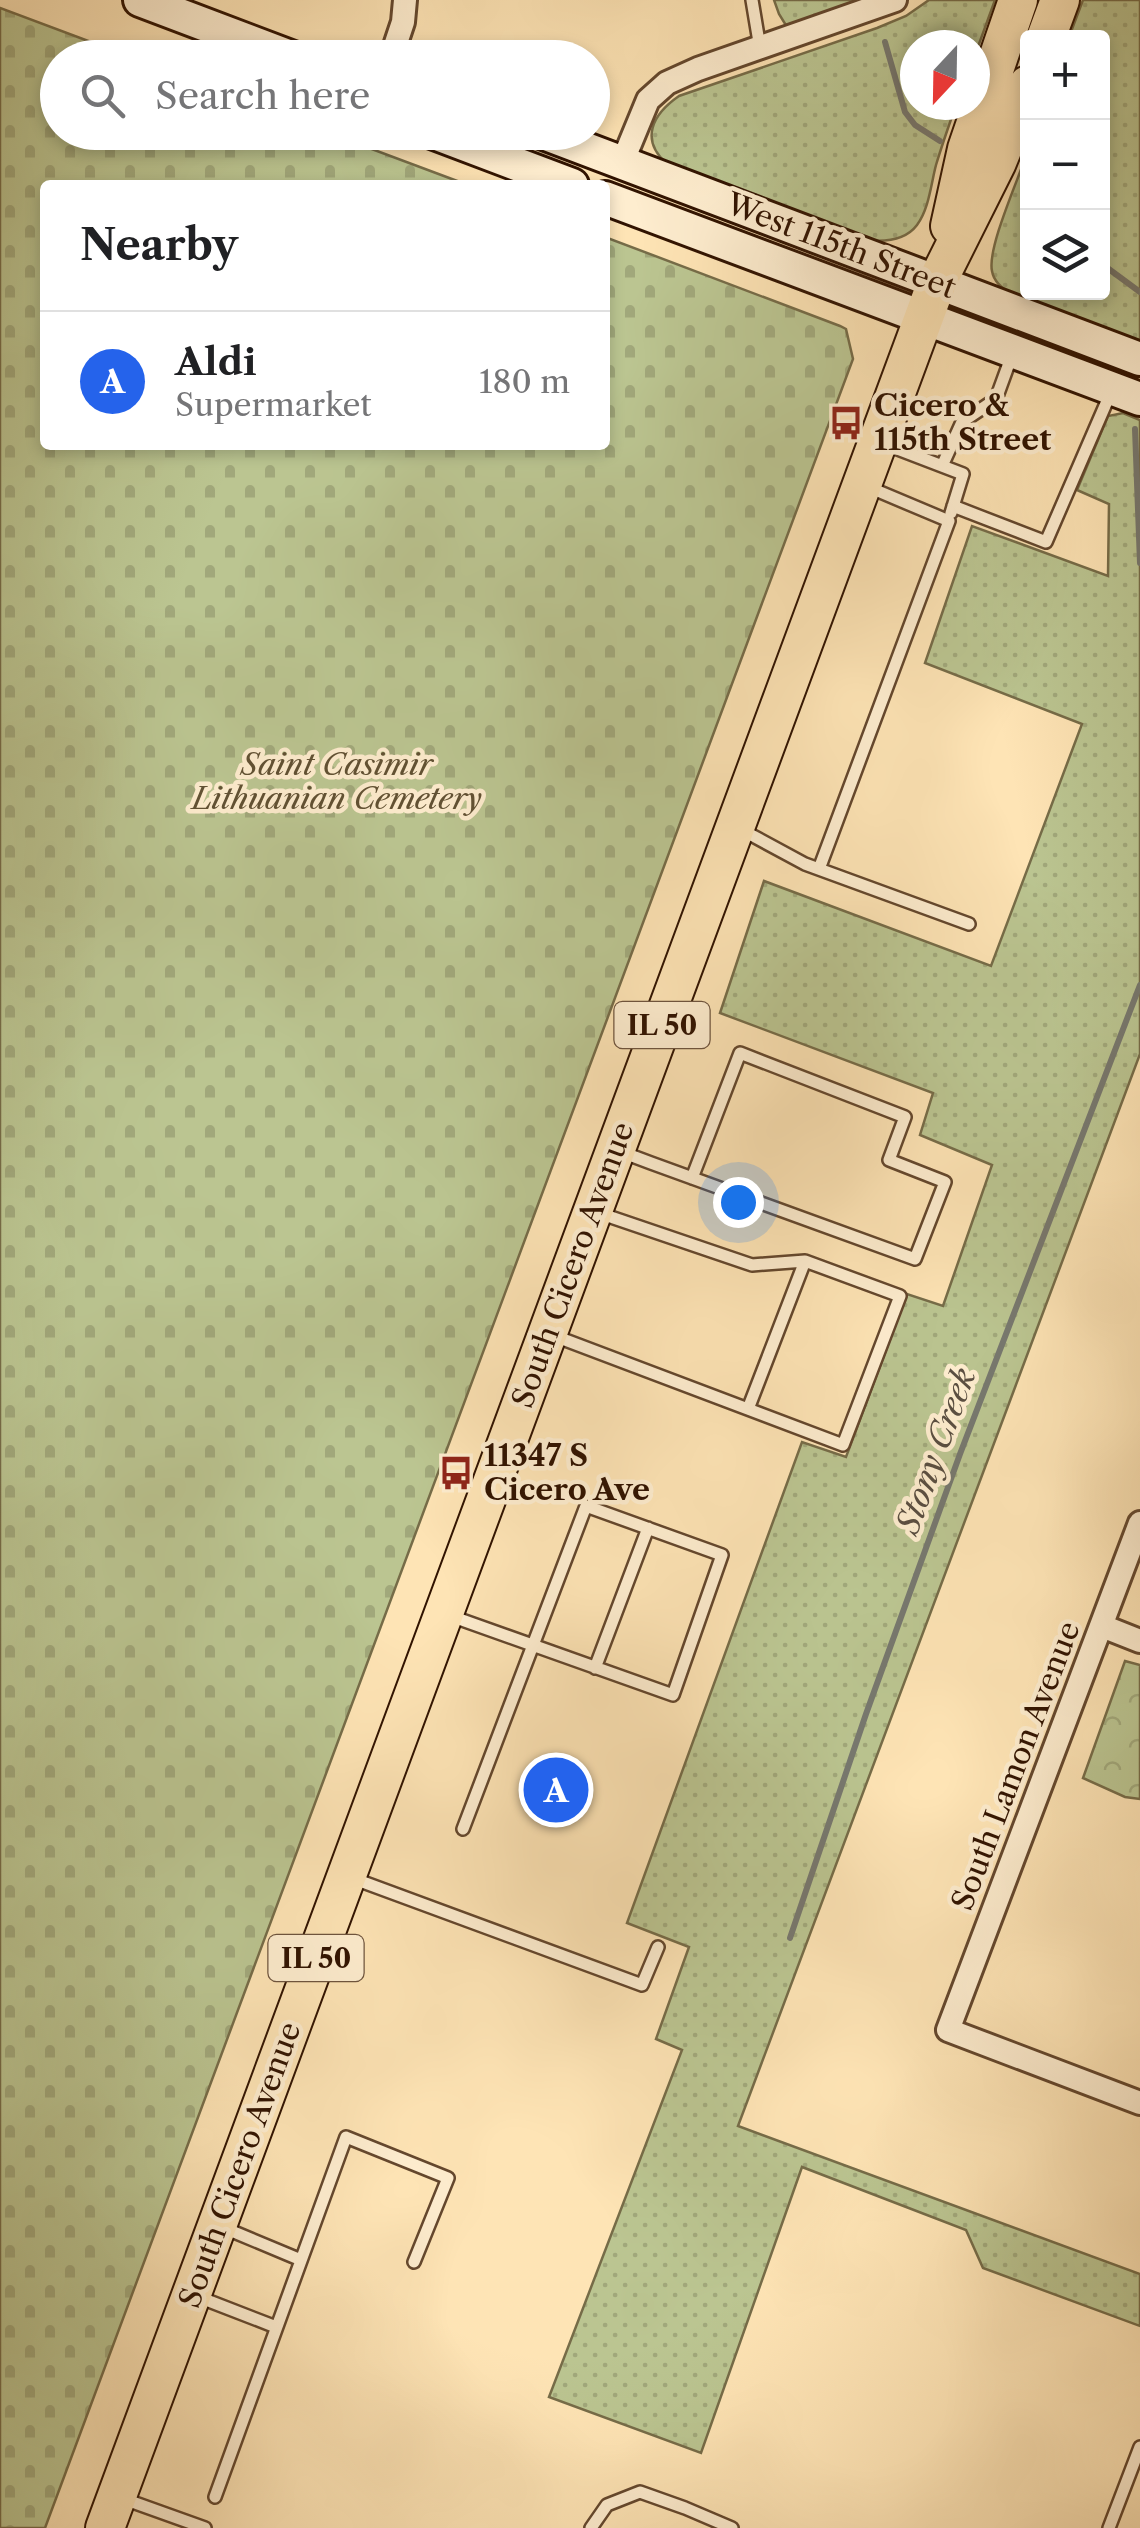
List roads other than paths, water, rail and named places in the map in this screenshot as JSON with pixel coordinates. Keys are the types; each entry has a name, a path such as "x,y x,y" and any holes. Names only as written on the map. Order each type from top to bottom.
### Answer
{"main road":[{"name":"IL 50","path":"937,282 968,148 1018,0"},
{"path":"1049,30 1060,0"},
{"name":"IL 50","path":"937,282 997,162 1020,105"},
{"name":"South Cicero Avenue","path":"111,2512 937,282"}],"street":[{"path":"140,0 246,40"},
{"path":"398,40 406,0"},
{"path":"622,163 648,100 667,83 895,0"},
{"path":"480,150 559,180"},
{"name":"West 115th Street","path":"588,150 1140,359"},
{"name":"West 115th Street","path":"610,200 1126,394"},
{"name":"South Lamon Avenue","path":"1140,1523 948,2030 1140,2102"},
{"path":"1102,1626 1140,1641"}],"lane":[{"path":"752,0 760,48"},
{"path":"942,466 962,422 996,399 1014,351"},
{"path":"954,506 1046,542 1126,394"},
{"path":"819,869 949,522 963,474 878,442"},
{"path":"862,484 949,522"},
{"path":"736,827 819,869 969,924"},
{"path":"616,1150 692,1178 914,1259 945,1182 889,1160 906,1116 740,1053 692,1178"},
{"path":"548,1334 843,1445 900,1296 806,1260 752,1264 593,1211"},
{"path":"748,1409 806,1260"},
{"path":"444,1614 533,1645 672,1695 722,1555 586,1506 533,1645 462,1829"},
{"path":"595,1668 648,1528"},
{"path":"347,1876 642,1985 658,1947"},
{"path":"216,2497 346,2137 448,2178 414,2262"},
{"path":"218,2225 301,2260"},
{"path":"192,2294 276,2327"},
{"path":"1109,2528 1140,2447"},
{"path":"591,2528 607,2506 640,2492 732,2528"},
{"path":"111,2512 205,2528"}],"waterway":[{"name":"Stony Creek","path":"885,42 905,112 915,125 940,141"},
{"name":"Stony Creek","path":"1110,270 1140,292"},
{"name":"Stony Creek","path":"1135,429 1140,563"},
{"name":"Stony Creek","path":"790,1938 960,1454 1140,985"}],"place":[{"name":"Cicero & 115th Street","path":"846,423"},
{"name":"11347 S Cicero Ave","path":"456,1473"},
{"name":"Aldi","path":"556,1790"}],"park label":[{"name":"Saint Casimir Lithuanian Cemetery","path":"337,782"}]}
